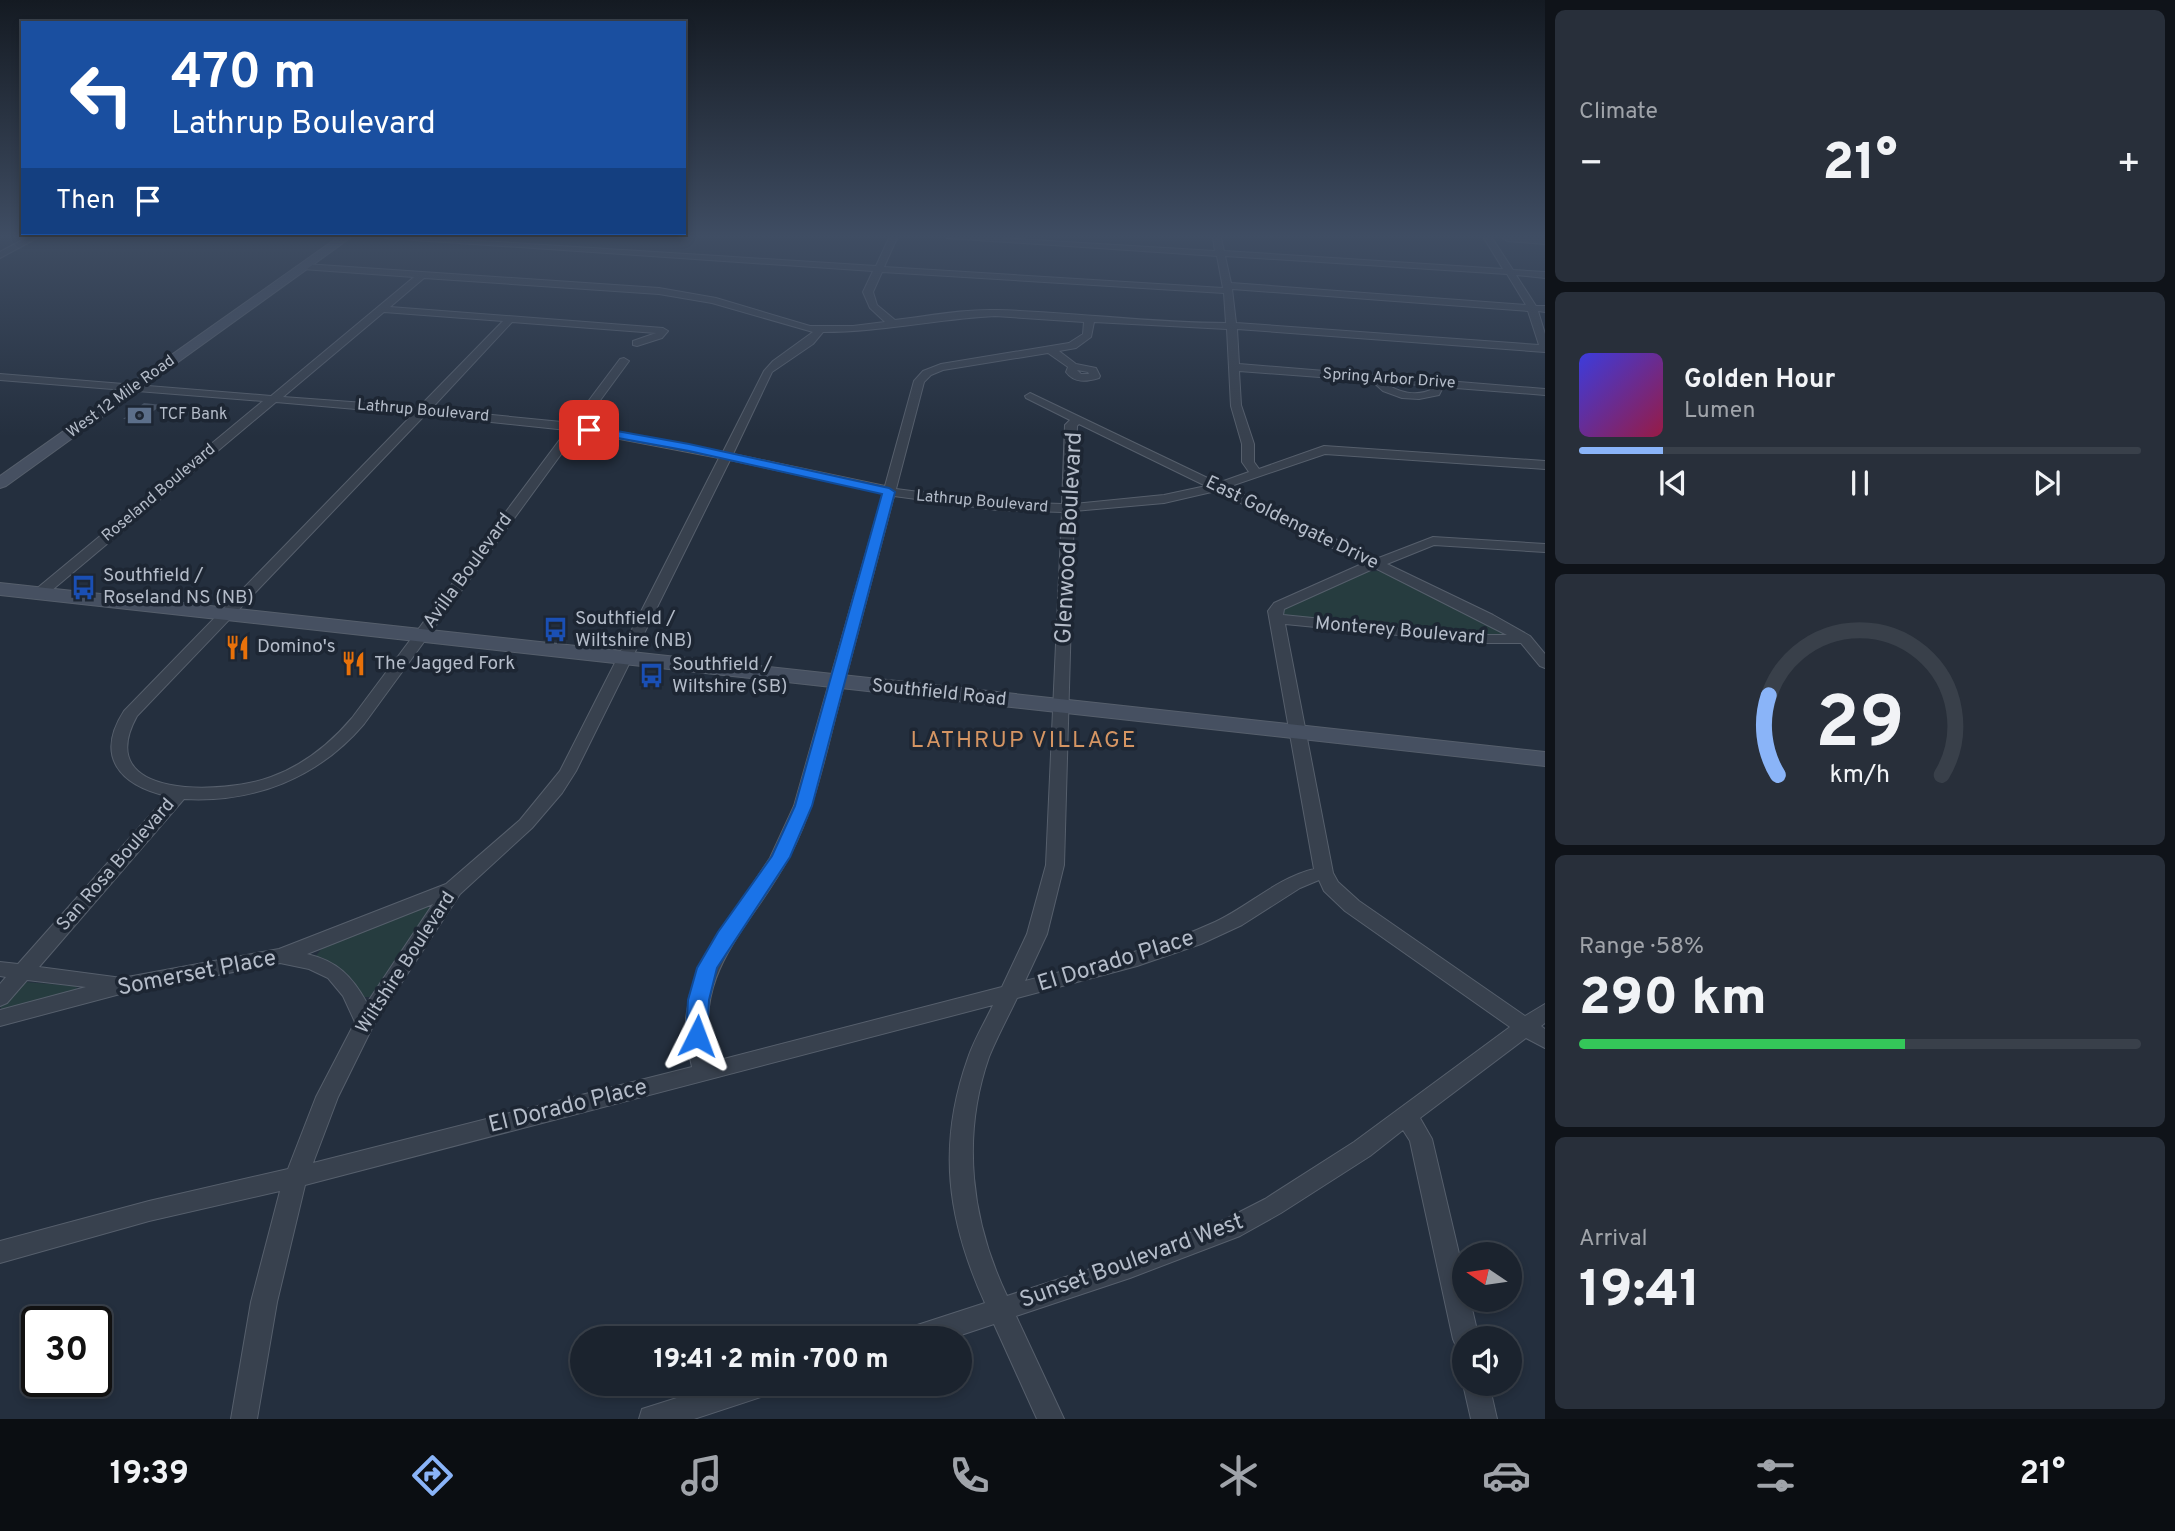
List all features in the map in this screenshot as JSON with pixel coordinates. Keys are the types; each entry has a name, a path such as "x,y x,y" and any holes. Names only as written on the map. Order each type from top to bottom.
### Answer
{"main road":[{"name":"West 12 Mile Road","path":"0,483 252,304"},
{"name":"Southfield Road","path":"0,589 1545,759"}],"street":[{"name":"Roseland Boulevard","path":"40,593 387,304"},
{"path":"729,304 788,324 820,330 894,324 975,313 1441,338 1545,348 1530,304"},
{"path":"747,309 754,304"},
{"path":"872,304 894,324"},
{"path":"1229,304 1237,406 1248,444 1248,461 1255,472"},
{"path":"1472,304 1545,309"},
{"path":"381,309 640,329"},
{"name":"San Rosa Boulevard","path":"0,998 179,793 149,784 131,773 120,760 118,737 125,721 511,318"},
{"path":"704,1073 699,1056 697,1019 704,979 718,948 769,877 794,830 838,681 919,382 927,373 942,367 1072,346 1086,338 1090,330 1089,320"},
{"name":"Avilla Boulevard","path":"179,793 215,793 263,785 315,763 343,740 637,343 642,335 640,329 657,328 663,331 662,334 637,343"},
{"name":"Wiltshire Boulevard","path":"244,1419 264,1302 296,1177 327,1097 365,1023 453,889 526,824 556,789 579,750 770,371 779,360 807,346 820,330"},
{"path":"1052,351 1073,366"},
{"name":"Spring Arbor Drive","path":"1234,367 1375,378 1389,391 1415,396 1435,393 1438,389 1437,382 1545,392"},
{"name":"Lathrup Boulevard","path":"0,377 422,411 574,427 727,456 889,492 969,504 1069,508 1164,499 1217,487 1324,450 1339,449 1545,466"},
{"name":"East Goldengate Drive","path":"1030,396 1469,609 1525,639 1545,663"},
{"name":"Glenwood Boulevard","path":"1051,1419 978,1261 970,1233 961,1154 969,1086 979,1056 1037,934 1055,865 1071,425 1078,419"},
{"path":"1545,548 1433,541 1279,606 1275,611 1324,873 1331,886 1352,906 1545,1041"},
{"name":"Monterey Boulevard","path":"1276,619 1480,639 1525,639"},
{"name":"El Dorado Place","path":"0,1252 149,1210 296,1177 1137,959 1195,940 1247,913 1306,875 1324,873"},
{"path":"280,956 453,889"},
{"name":"Somerset Place","path":"0,1018 124,985 280,956 306,960 339,975 351,989 365,1023"},
{"path":"0,970 124,985"},
{"name":"Sunset Boulevard West","path":"953,1326 1130,1267 1232,1228 1309,1184 1407,1117 1545,1012"},
{"path":"1407,1117 1421,1139 1463,1326"},
{"path":"652,1419 726,1396"},
{"path":"1479,1396 1484,1419"}],"green space":[{"path":"1365,572 1388,574 1506,634 1494,636 1282,614 1285,608"},
{"path":"427,906 432,909 370,997 362,997 347,975 316,956 322,948"},
{"path":"25,982 77,988 2,1012 0,1005"}],"building":[{"name":"TCF Bank","path":"144,403 162,405 141,420 123,419"}],"place":[{"name":"TCF Bank","path":"139,415"},
{"name":"Southfield / Roseland NS (NB)","path":"83,587"},
{"name":"Southfield / Wiltshire (NB)","path":"555,630"},
{"name":"Domino's","path":"237,647"},
{"name":"The Jagged Fork","path":"354,664"},
{"name":"Southfield / Wiltshire (SB)","path":"652,676"}],"district":[{"name":"LATHRUP VILLAGE","path":"1024,741"}],"route":[{"path":"589,430 689,448 889,492 803,806 781,857 725,937 707,968 698,1000 697,1036"}]}
